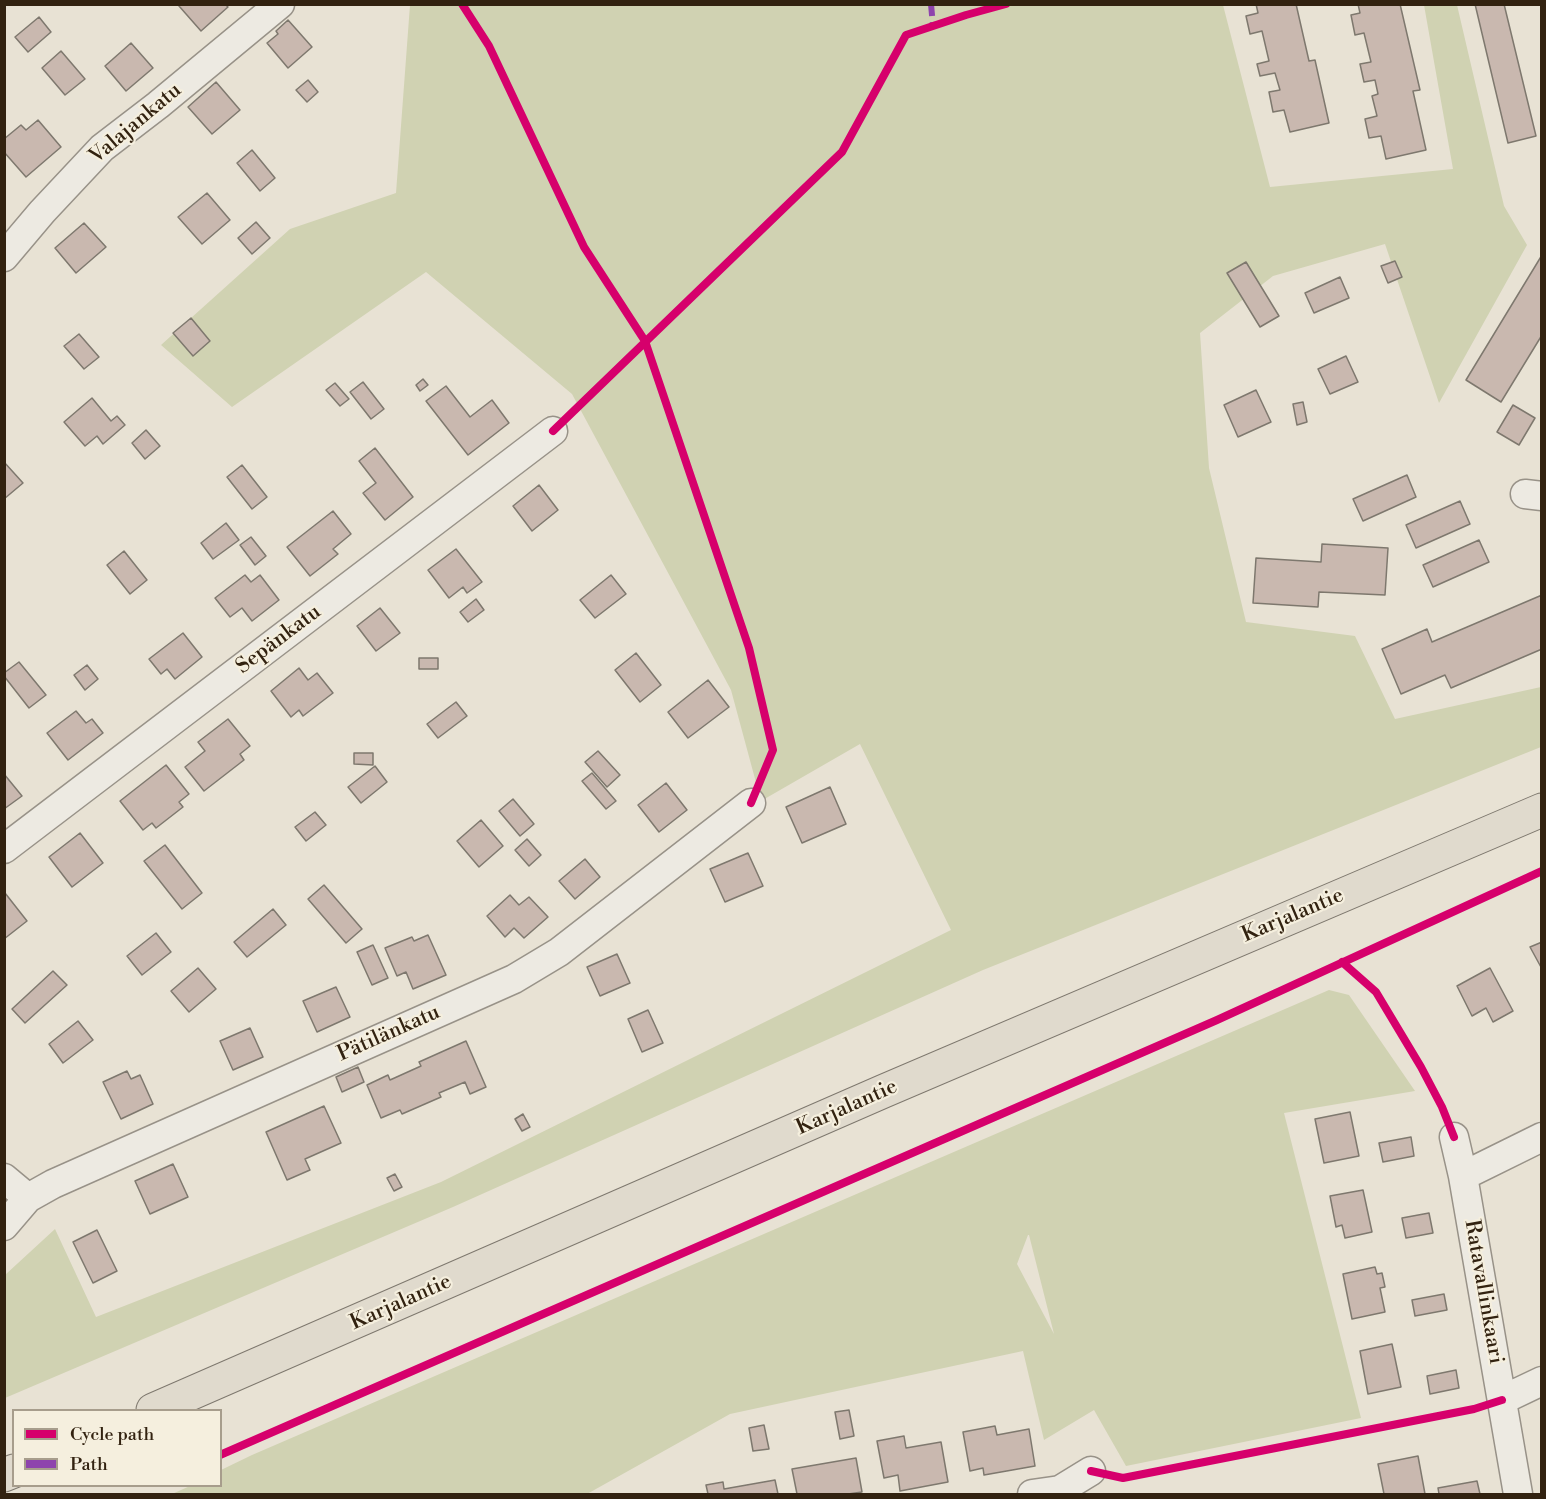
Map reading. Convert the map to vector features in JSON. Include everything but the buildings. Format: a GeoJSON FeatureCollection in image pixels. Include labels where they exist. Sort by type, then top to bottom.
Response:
{"type":"FeatureCollection","features":[{"type":"Feature","properties":{"kind":"main road","name":"Karjalantie"},"geometry":{"type":"LineString","coordinates":[[155,1409],[873,1096],[1542,810]]}},
{"type":"Feature","properties":{"kind":"street","name":"Valajankatu"},"geometry":{"type":"LineString","coordinates":[[4,257],[42,212],[102,148],[280,4]]}},
{"type":"Feature","properties":{"kind":"street","name":"Sepänkatu"},"geometry":{"type":"LineString","coordinates":[[4,849],[553,431]]}},
{"type":"Feature","properties":{"kind":"street","name":"Pätilänkatu"},"geometry":{"type":"LineString","coordinates":[[4,1226],[28,1198],[53,1184],[514,979],[559,952],[751,803]]}},
{"type":"Feature","properties":{"kind":"street","name":"Ratavallinkaari"},"geometry":{"type":"LineString","coordinates":[[1454,1137],[1463,1176],[1518,1494]]}},
{"type":"Feature","properties":{"kind":"street"},"geometry":{"type":"LineString","coordinates":[[1463,1176],[1542,1137]]}},
{"type":"Feature","properties":{"kind":"street"},"geometry":{"type":"LineString","coordinates":[[4,1178],[28,1198]]}},
{"type":"Feature","properties":{"kind":"street"},"geometry":{"type":"LineString","coordinates":[[1502,1400],[1542,1381]]}},
{"type":"Feature","properties":{"kind":"street"},"geometry":{"type":"LineString","coordinates":[[1032,1494],[1060,1490],[1091,1472]]}},
{"type":"Feature","properties":{"kind":"green space"},"geometry":{"type":"Polygon","coordinates":[[[410,5],[1223,5],[1270,187],[1453,169],[1424,5],[1457,5],[1504,206],[1527,245],[1439,403],[1385,244],[1273,276],[1200,333],[1209,468],[1246,622],[1355,636],[1395,719],[1541,687],[1541,747],[983,970],[453,1207],[5,1398],[5,1275],[55,1229],[96,1317],[441,1182],[951,930],[860,744],[761,801],[731,690],[572,394],[426,272],[232,407],[161,345],[290,229],[396,193],[410,5]]]}},
{"type":"Feature","properties":{"kind":"green space"},"geometry":{"type":"Polygon","coordinates":[[[1329,990],[1349,995],[1415,1091],[1284,1113],[1361,1418],[1126,1466],[1094,1410],[1044,1440],[1023,1351],[730,1414],[587,1494],[172,1494],[188,1487],[222,1487],[222,1470],[1329,990]],[[1028,1235],[1017,1264],[1054,1334],[1029,1235],[1028,1235]]]}},
{"type":"Feature","properties":{"kind":"marked path"},"geometry":{"type":"LineString","coordinates":[[931,4],[933,26]]}},
{"type":"Feature","properties":{"kind":"cycle path"},"geometry":{"type":"LineString","coordinates":[[462,4],[489,46],[584,247],[645,341],[749,648],[773,750],[751,803]]}},
{"type":"Feature","properties":{"kind":"cycle path"},"geometry":{"type":"LineString","coordinates":[[553,431],[842,152],[906,35],[1006,4]]}},
{"type":"Feature","properties":{"kind":"cycle path"},"geometry":{"type":"LineString","coordinates":[[222,1454],[1217,1020],[1542,871]]}},
{"type":"Feature","properties":{"kind":"cycle path"},"geometry":{"type":"LineString","coordinates":[[1342,962],[1376,992],[1421,1067],[1442,1107],[1454,1137]]}},
{"type":"Feature","properties":{"kind":"cycle path"},"geometry":{"type":"LineString","coordinates":[[1091,1471],[1123,1478],[1474,1409],[1502,1400]]}}]}
